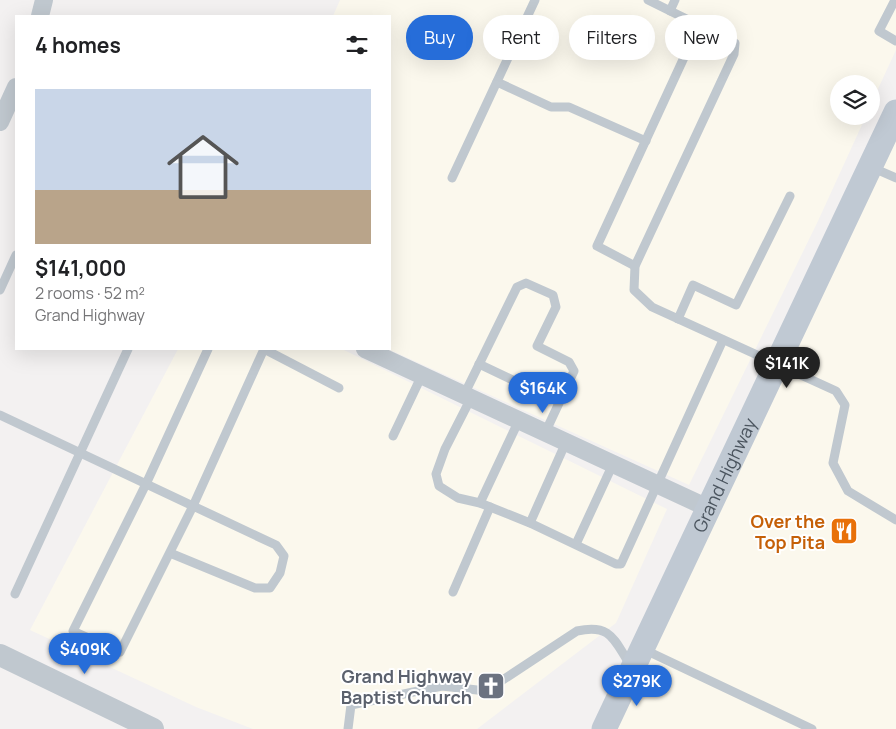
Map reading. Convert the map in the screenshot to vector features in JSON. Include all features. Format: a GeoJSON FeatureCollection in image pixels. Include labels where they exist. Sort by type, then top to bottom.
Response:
{"type":"FeatureCollection","features":[{"type":"Feature","properties":{"kind":"main road","name":"Grand Highway"},"geometry":{"type":"LineString","coordinates":[[604,729],[896,112]]}},
{"type":"Feature","properties":{"kind":"street"},"geometry":{"type":"LineString","coordinates":[[40,15],[44,0]]}},
{"type":"Feature","properties":{"kind":"street"},"geometry":{"type":"LineString","coordinates":[[0,122],[15,89]]}},
{"type":"Feature","properties":{"kind":"street"},"geometry":{"type":"LineString","coordinates":[[367,350],[708,508]]}},
{"type":"Feature","properties":{"kind":"street"},"geometry":{"type":"LineString","coordinates":[[0,655],[153,729]]}},
{"type":"Feature","properties":{"kind":"lane"},"geometry":{"type":"LineString","coordinates":[[452,178],[535,0]]}},
{"type":"Feature","properties":{"kind":"lane"},"geometry":{"type":"LineString","coordinates":[[648,0],[678,15]]}},
{"type":"Feature","properties":{"kind":"lane"},"geometry":{"type":"LineString","coordinates":[[670,11],[675,0]]}},
{"type":"Feature","properties":{"kind":"lane"},"geometry":{"type":"LineString","coordinates":[[895,0],[879,31],[896,41]]}},
{"type":"Feature","properties":{"kind":"lane"},"geometry":{"type":"LineString","coordinates":[[635,266],[597,246],[683,60]]}},
{"type":"Feature","properties":{"kind":"lane"},"geometry":{"type":"LineString","coordinates":[[731,60],[635,266],[634,290],[652,307],[836,391],[842,398],[845,406],[833,463],[848,491],[896,520]]}},
{"type":"Feature","properties":{"kind":"lane"},"geometry":{"type":"LineString","coordinates":[[497,82],[551,107],[569,107],[646,141]]}},
{"type":"Feature","properties":{"kind":"lane"},"geometry":{"type":"LineString","coordinates":[[870,166],[896,178]]}},
{"type":"Feature","properties":{"kind":"lane"},"geometry":{"type":"LineString","coordinates":[[678,319],[693,285],[736,306],[790,196]]}},
{"type":"Feature","properties":{"kind":"lane"},"geometry":{"type":"LineString","coordinates":[[0,290],[15,257]]}},
{"type":"Feature","properties":{"kind":"lane"},"geometry":{"type":"LineString","coordinates":[[545,433],[574,371],[569,362],[537,346],[556,307],[553,295],[526,284],[517,287],[479,364],[436,474],[439,486],[458,498],[480,503],[530,523],[616,564],[621,564],[723,340]]}},
{"type":"Feature","properties":{"kind":"lane"},"geometry":{"type":"LineString","coordinates":[[14,594],[128,350]]}},
{"type":"Feature","properties":{"kind":"lane"},"geometry":{"type":"LineString","coordinates":[[208,350],[146,484],[73,631],[120,652],[193,506],[264,350]]}},
{"type":"Feature","properties":{"kind":"lane"},"geometry":{"type":"LineString","coordinates":[[266,350],[339,388]]}},
{"type":"Feature","properties":{"kind":"lane"},"geometry":{"type":"LineString","coordinates":[[479,364],[559,402]]}},
{"type":"Feature","properties":{"kind":"lane"},"geometry":{"type":"LineString","coordinates":[[393,436],[422,375]]}},
{"type":"Feature","properties":{"kind":"lane"},"geometry":{"type":"LineString","coordinates":[[0,414],[276,546],[284,556],[280,573],[270,588],[255,588],[170,553]]}},
{"type":"Feature","properties":{"kind":"lane"},"geometry":{"type":"LineString","coordinates":[[480,503],[519,420]]}},
{"type":"Feature","properties":{"kind":"lane"},"geometry":{"type":"LineString","coordinates":[[530,523],[566,442]]}},
{"type":"Feature","properties":{"kind":"lane"},"geometry":{"type":"LineString","coordinates":[[576,544],[613,464]]}},
{"type":"Feature","properties":{"kind":"lane"},"geometry":{"type":"LineString","coordinates":[[453,592],[490,507]]}},
{"type":"Feature","properties":{"kind":"lane"},"geometry":{"type":"LineString","coordinates":[[348,729],[351,705],[442,686],[486,691],[577,631],[594,627],[608,633],[638,658],[812,729]]}},
{"type":"Feature","properties":{"kind":"shaded area"},"geometry":{"type":"Polygon","coordinates":[[[340,0],[896,0],[896,50],[880,85],[880,75],[830,75],[830,125],[862,125],[818,221],[689,485],[390,350],[391,15],[333,15],[340,0]]]}},
{"type":"Feature","properties":{"kind":"shaded area"},"geometry":{"type":"Polygon","coordinates":[[[896,135],[896,729],[615,729],[896,135]]]}},
{"type":"Feature","properties":{"kind":"shaded area"},"geometry":{"type":"Polygon","coordinates":[[[177,350],[344,350],[667,509],[616,623],[477,729],[253,729],[196,707],[30,630],[177,350]]]}},
{"type":"Feature","properties":{"kind":"place","name":"Over the Top Pita"},"geometry":{"type":"Point","coordinates":[844,531]}},
{"type":"Feature","properties":{"kind":"place","name":"Grand Highway Baptist Church"},"geometry":{"type":"Point","coordinates":[491,686]}}]}
